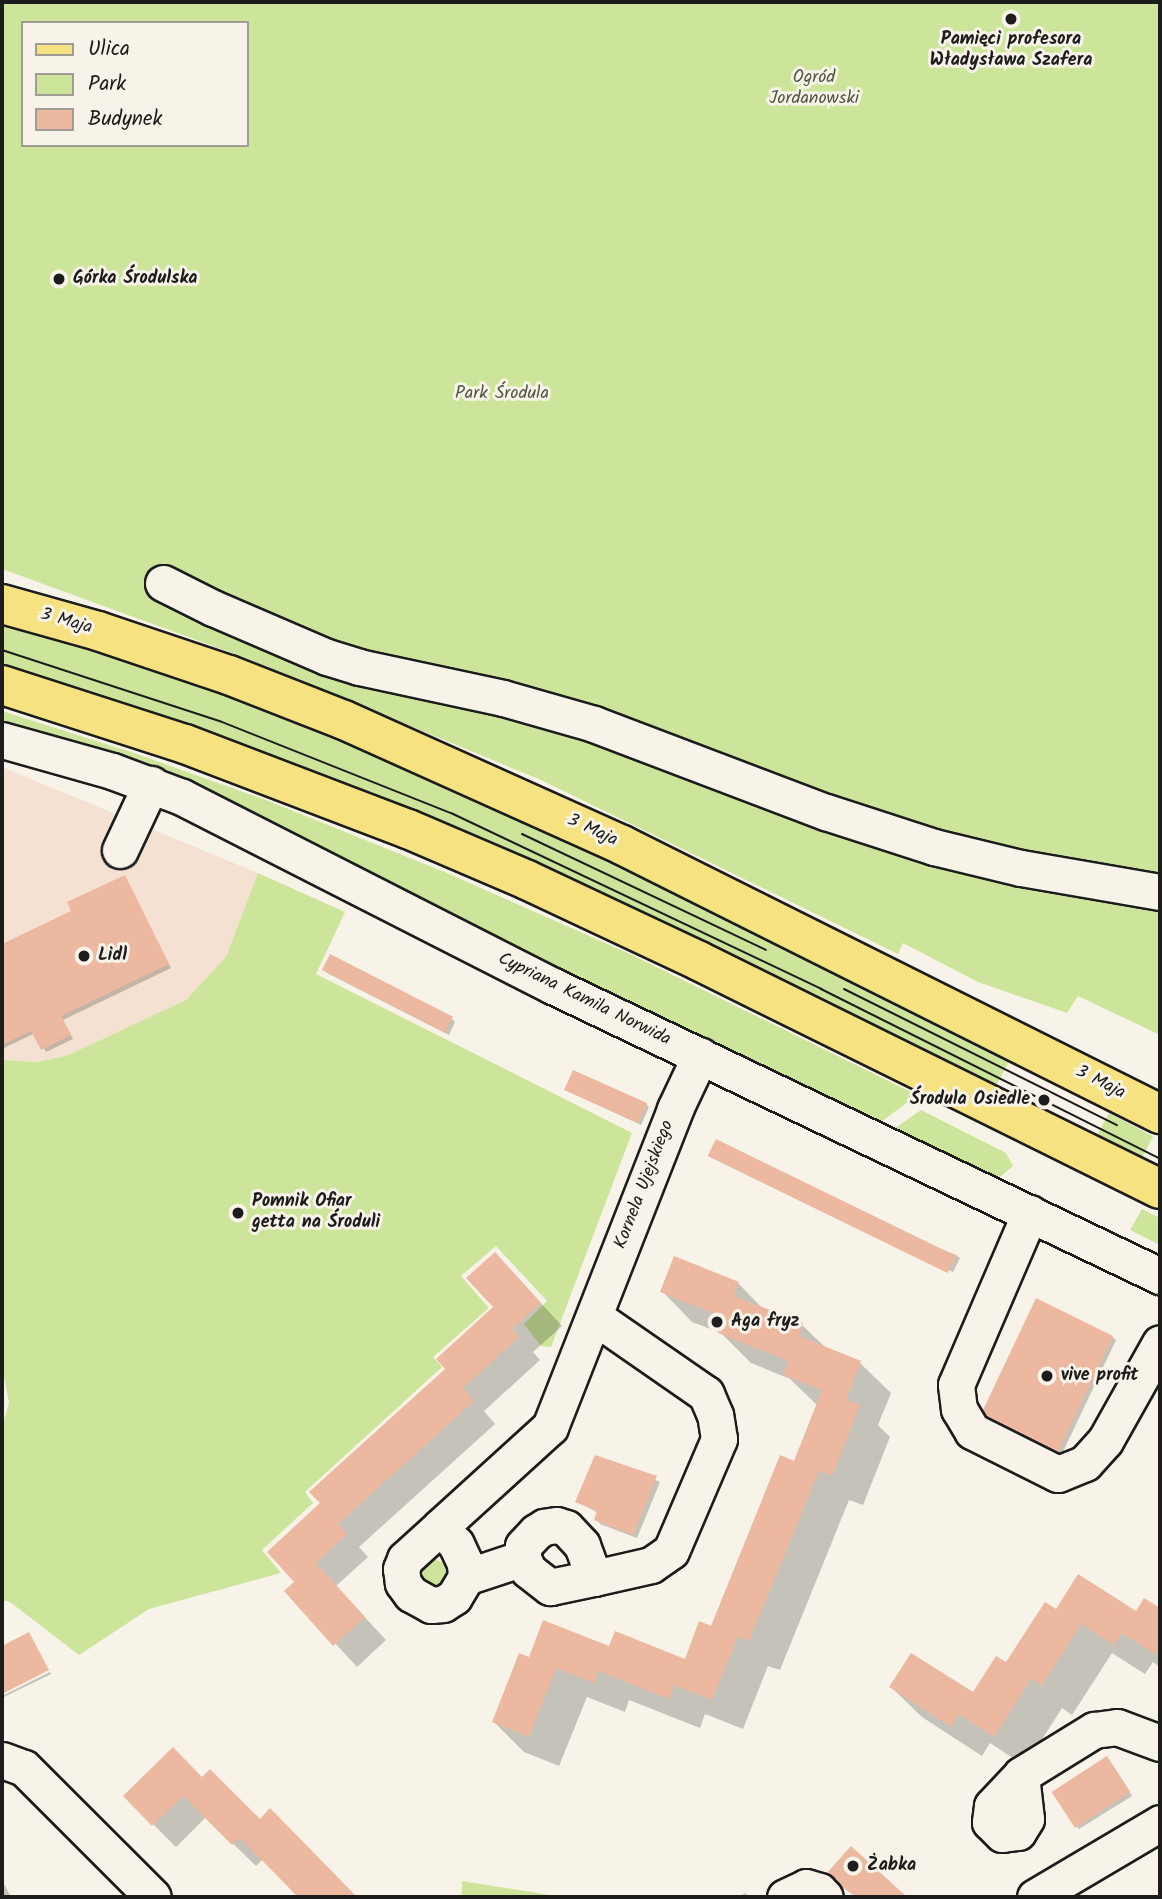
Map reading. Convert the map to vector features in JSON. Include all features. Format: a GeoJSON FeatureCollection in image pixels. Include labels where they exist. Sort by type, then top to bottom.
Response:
{"type":"FeatureCollection","features":[{"type":"Feature","properties":{"kind":"main road","name":"3 Maja"},"geometry":{"type":"LineString","coordinates":[[2,604],[99,631],[229,675],[370,731],[622,845],[1160,1114]]}},
{"type":"Feature","properties":{"kind":"main road"},"geometry":{"type":"LineString","coordinates":[[2,685],[197,748],[408,829],[527,880],[711,967],[1160,1189]]}},
{"type":"Feature","properties":{"kind":"street"},"geometry":{"type":"LineString","coordinates":[[163,583],[213,608],[327,657],[359,667],[503,698],[594,724],[826,812],[934,847],[1021,868],[1160,892]]}},
{"type":"Feature","properties":{"kind":"street","name":"Cypriana Kamila Norwida"},"geometry":{"type":"LineString","coordinates":[[2,740],[151,784],[356,884],[553,986],[1160,1276]]}},
{"type":"Feature","properties":{"kind":"street"},"geometry":{"type":"LineString","coordinates":[[120,850],[151,784]]}},
{"type":"Feature","properties":{"kind":"street","name":"Kornela Ujejskiego"},"geometry":{"type":"LineString","coordinates":[[466,1577],[454,1597],[443,1604],[431,1605],[411,1594],[403,1583],[401,1569],[405,1559],[551,1427],[675,1109],[700,1056]]}},
{"type":"Feature","properties":{"kind":"street"},"geometry":{"type":"LineString","coordinates":[[1030,1213],[956,1385],[959,1409],[972,1431],[1058,1474],[1085,1463],[1105,1441],[1160,1343]]}},
{"type":"Feature","properties":{"kind":"street"},"geometry":{"type":"LineString","coordinates":[[594,1578],[582,1545],[575,1534],[562,1527],[556,1525],[536,1531],[523,1546],[523,1558],[528,1570],[550,1587],[594,1578],[651,1564],[671,1551],[719,1438],[715,1415],[706,1394],[595,1317]]}},
{"type":"Feature","properties":{"kind":"street"},"geometry":{"type":"LineString","coordinates":[[440,1527],[456,1544],[465,1563],[466,1577],[523,1558]]}},
{"type":"Feature","properties":{"kind":"street"},"geometry":{"type":"LineString","coordinates":[[1021,1775],[1094,1730],[1117,1727],[1160,1743]]}},
{"type":"Feature","properties":{"kind":"street"},"geometry":{"type":"LineString","coordinates":[[2,1760],[24,1768],[153,1897]]}},
{"type":"Feature","properties":{"kind":"street"},"geometry":{"type":"LineString","coordinates":[[1035,1897],[1160,1823]]}},
{"type":"Feature","properties":{"kind":"street"},"geometry":{"type":"LineString","coordinates":[[785,1897],[806,1888],[819,1891],[825,1897]]}},
{"type":"Feature","properties":{"kind":"shaded area"},"geometry":{"type":"Polygon","coordinates":[[[2,767],[258,873],[226,957],[186,1000],[66,1056],[37,1062],[2,1060],[2,767]]]}},
{"type":"Feature","properties":{"kind":"green space","name":"Park Środula"},"geometry":{"type":"Polygon","coordinates":[[[2,2],[1160,2],[1160,1035],[1078,996],[1067,1013],[978,982],[903,943],[898,954],[541,780],[243,657],[2,569],[2,2]]]}},
{"type":"Feature","properties":{"kind":"green space"},"geometry":{"type":"Polygon","coordinates":[[[2,617],[54,632],[393,754],[1013,1054],[994,1090],[2,670],[2,617]]]}},
{"type":"Feature","properties":{"kind":"green space"},"geometry":{"type":"Polygon","coordinates":[[[2,711],[134,753],[266,800],[447,873],[630,954],[917,1095],[877,1125],[2,727],[2,711]]]}},
{"type":"Feature","properties":{"kind":"green space"},"geometry":{"type":"Polygon","coordinates":[[[258,873],[345,912],[316,974],[632,1133],[551,1347],[541,1346],[524,1324],[547,1301],[496,1246],[461,1276],[489,1308],[433,1357],[442,1367],[305,1492],[313,1503],[262,1550],[281,1573],[149,1609],[79,1655],[10,1602],[2,1600],[2,1428],[9,1402],[2,1367],[2,1060],[37,1062],[66,1056],[186,1000],[226,957],[258,873]]]}},
{"type":"Feature","properties":{"kind":"green space"},"geometry":{"type":"Polygon","coordinates":[[[921,1110],[1006,1153],[1013,1166],[995,1181],[891,1131],[921,1110]]]}},
{"type":"Feature","properties":{"kind":"green space"},"geometry":{"type":"Polygon","coordinates":[[[1109,1113],[1153,1136],[1141,1159],[1097,1135],[1109,1113]]]}},
{"type":"Feature","properties":{"kind":"green space"},"geometry":{"type":"Polygon","coordinates":[[[1142,1209],[1160,1218],[1160,1245],[1130,1230],[1142,1209]]]}},
{"type":"Feature","properties":{"kind":"green space"},"geometry":{"type":"Polygon","coordinates":[[[433,1558],[447,1565],[452,1579],[431,1598],[414,1569],[425,1559],[433,1558]]]}},
{"type":"Feature","properties":{"kind":"green space"},"geometry":{"type":"Polygon","coordinates":[[[462,1881],[562,1897],[462,1897],[462,1881]]]}},
{"type":"Feature","properties":{"kind":"building","name":"Lidl"},"geometry":{"type":"Polygon","coordinates":[[[125,875],[169,964],[61,1016],[71,1035],[41,1050],[31,1031],[2,1045],[2,944],[71,911],[67,902],[125,875]]]}},
{"type":"Feature","properties":{"kind":"building"},"geometry":{"type":"Polygon","coordinates":[[[330,954],[453,1017],[445,1033],[322,970],[330,954]]]}},
{"type":"Feature","properties":{"kind":"building"},"geometry":{"type":"Polygon","coordinates":[[[573,1070],[647,1103],[638,1123],[564,1090],[573,1070]]]}},
{"type":"Feature","properties":{"kind":"building"},"geometry":{"type":"Polygon","coordinates":[[[716,1139],[956,1256],[948,1273],[708,1156],[716,1139]]]}},
{"type":"Feature","properties":{"kind":"building"},"geometry":{"type":"Polygon","coordinates":[[[495,1252],[541,1303],[512,1329],[519,1337],[463,1388],[474,1401],[338,1524],[347,1534],[316,1563],[365,1617],[333,1646],[284,1591],[294,1582],[267,1552],[320,1503],[309,1492],[445,1369],[436,1359],[493,1307],[466,1278],[495,1252]]]}},
{"type":"Feature","properties":{"kind":"building"},"geometry":{"type":"Polygon","coordinates":[[[674,1256],[739,1282],[734,1296],[803,1323],[799,1336],[861,1361],[846,1400],[860,1405],[832,1476],[819,1471],[749,1641],[738,1636],[712,1700],[674,1685],[669,1699],[599,1671],[594,1683],[556,1668],[529,1737],[492,1722],[519,1653],[529,1657],[543,1620],[609,1646],[615,1631],[685,1659],[699,1621],[711,1626],[780,1455],[794,1461],[822,1390],[783,1375],[789,1361],[718,1333],[725,1318],[660,1292],[674,1256]]]}},
{"type":"Feature","properties":{"kind":"building","name":"vive profit"},"geometry":{"type":"Polygon","coordinates":[[[1036,1298],[1113,1336],[1058,1452],[986,1416],[983,1410],[1036,1298]]]}},
{"type":"Feature","properties":{"kind":"building"},"geometry":{"type":"Polygon","coordinates":[[[595,1455],[657,1476],[633,1535],[594,1520],[597,1511],[575,1502],[595,1455]]]}},
{"type":"Feature","properties":{"kind":"building"},"geometry":{"type":"Polygon","coordinates":[[[1078,1574],[1136,1611],[1144,1598],[1160,1608],[1160,1657],[1122,1633],[1114,1645],[1081,1624],[1042,1686],[1031,1679],[994,1737],[959,1714],[951,1727],[889,1687],[911,1653],[973,1692],[996,1656],[1006,1662],[1045,1602],[1056,1609],[1078,1574]]]}},
{"type":"Feature","properties":{"kind":"building"},"geometry":{"type":"Polygon","coordinates":[[[29,1632],[49,1670],[2,1694],[2,1646],[29,1632]]]}},
{"type":"Feature","properties":{"kind":"building"},"geometry":{"type":"Polygon","coordinates":[[[173,1747],[202,1777],[210,1769],[260,1819],[270,1808],[357,1897],[298,1897],[240,1838],[232,1845],[183,1796],[152,1826],[123,1796],[173,1747]]]}},
{"type":"Feature","properties":{"kind":"building"},"geometry":{"type":"Polygon","coordinates":[[[1107,1756],[1130,1792],[1075,1828],[1052,1792],[1107,1756]]]}},
{"type":"Feature","properties":{"kind":"building","name":"Żabka"},"geometry":{"type":"Polygon","coordinates":[[[851,1846],[907,1897],[856,1897],[842,1887],[827,1873],[851,1846]]]}},
{"type":"Feature","properties":{"kind":"tram line"},"geometry":{"type":"LineString","coordinates":[[2,650],[222,722],[451,813],[821,989],[1160,1159]]}},
{"type":"Feature","properties":{"kind":"tram line"},"geometry":{"type":"LineString","coordinates":[[522,834],[766,950]]}},
{"type":"Feature","properties":{"kind":"tram line"},"geometry":{"type":"LineString","coordinates":[[844,989],[1117,1125]]}},
{"type":"Feature","properties":{"kind":"place","name":"Pamięci profesora Władysława Szafera"},"geometry":{"type":"Point","coordinates":[1011,19]}},
{"type":"Feature","properties":{"kind":"place","name":"Górka Środulska"},"geometry":{"type":"Point","coordinates":[59,279]}},
{"type":"Feature","properties":{"kind":"place","name":"Lidl"},"geometry":{"type":"Point","coordinates":[84,956]}},
{"type":"Feature","properties":{"kind":"place","name":"Środula Osiedle"},"geometry":{"type":"Point","coordinates":[1044,1100]}},
{"type":"Feature","properties":{"kind":"place","name":"Pomnik Ofiar getta na Środuli"},"geometry":{"type":"Point","coordinates":[238,1213]}},
{"type":"Feature","properties":{"kind":"place","name":"Aga fryz"},"geometry":{"type":"Point","coordinates":[717,1322]}},
{"type":"Feature","properties":{"kind":"place","name":"vive profit"},"geometry":{"type":"Point","coordinates":[1047,1376]}},
{"type":"Feature","properties":{"kind":"place","name":"Żabka"},"geometry":{"type":"Point","coordinates":[853,1866]}},
{"type":"Feature","properties":{"kind":"park label","name":"Ogród Jordanowski"},"geometry":{"type":"Point","coordinates":[814,89]}}]}
